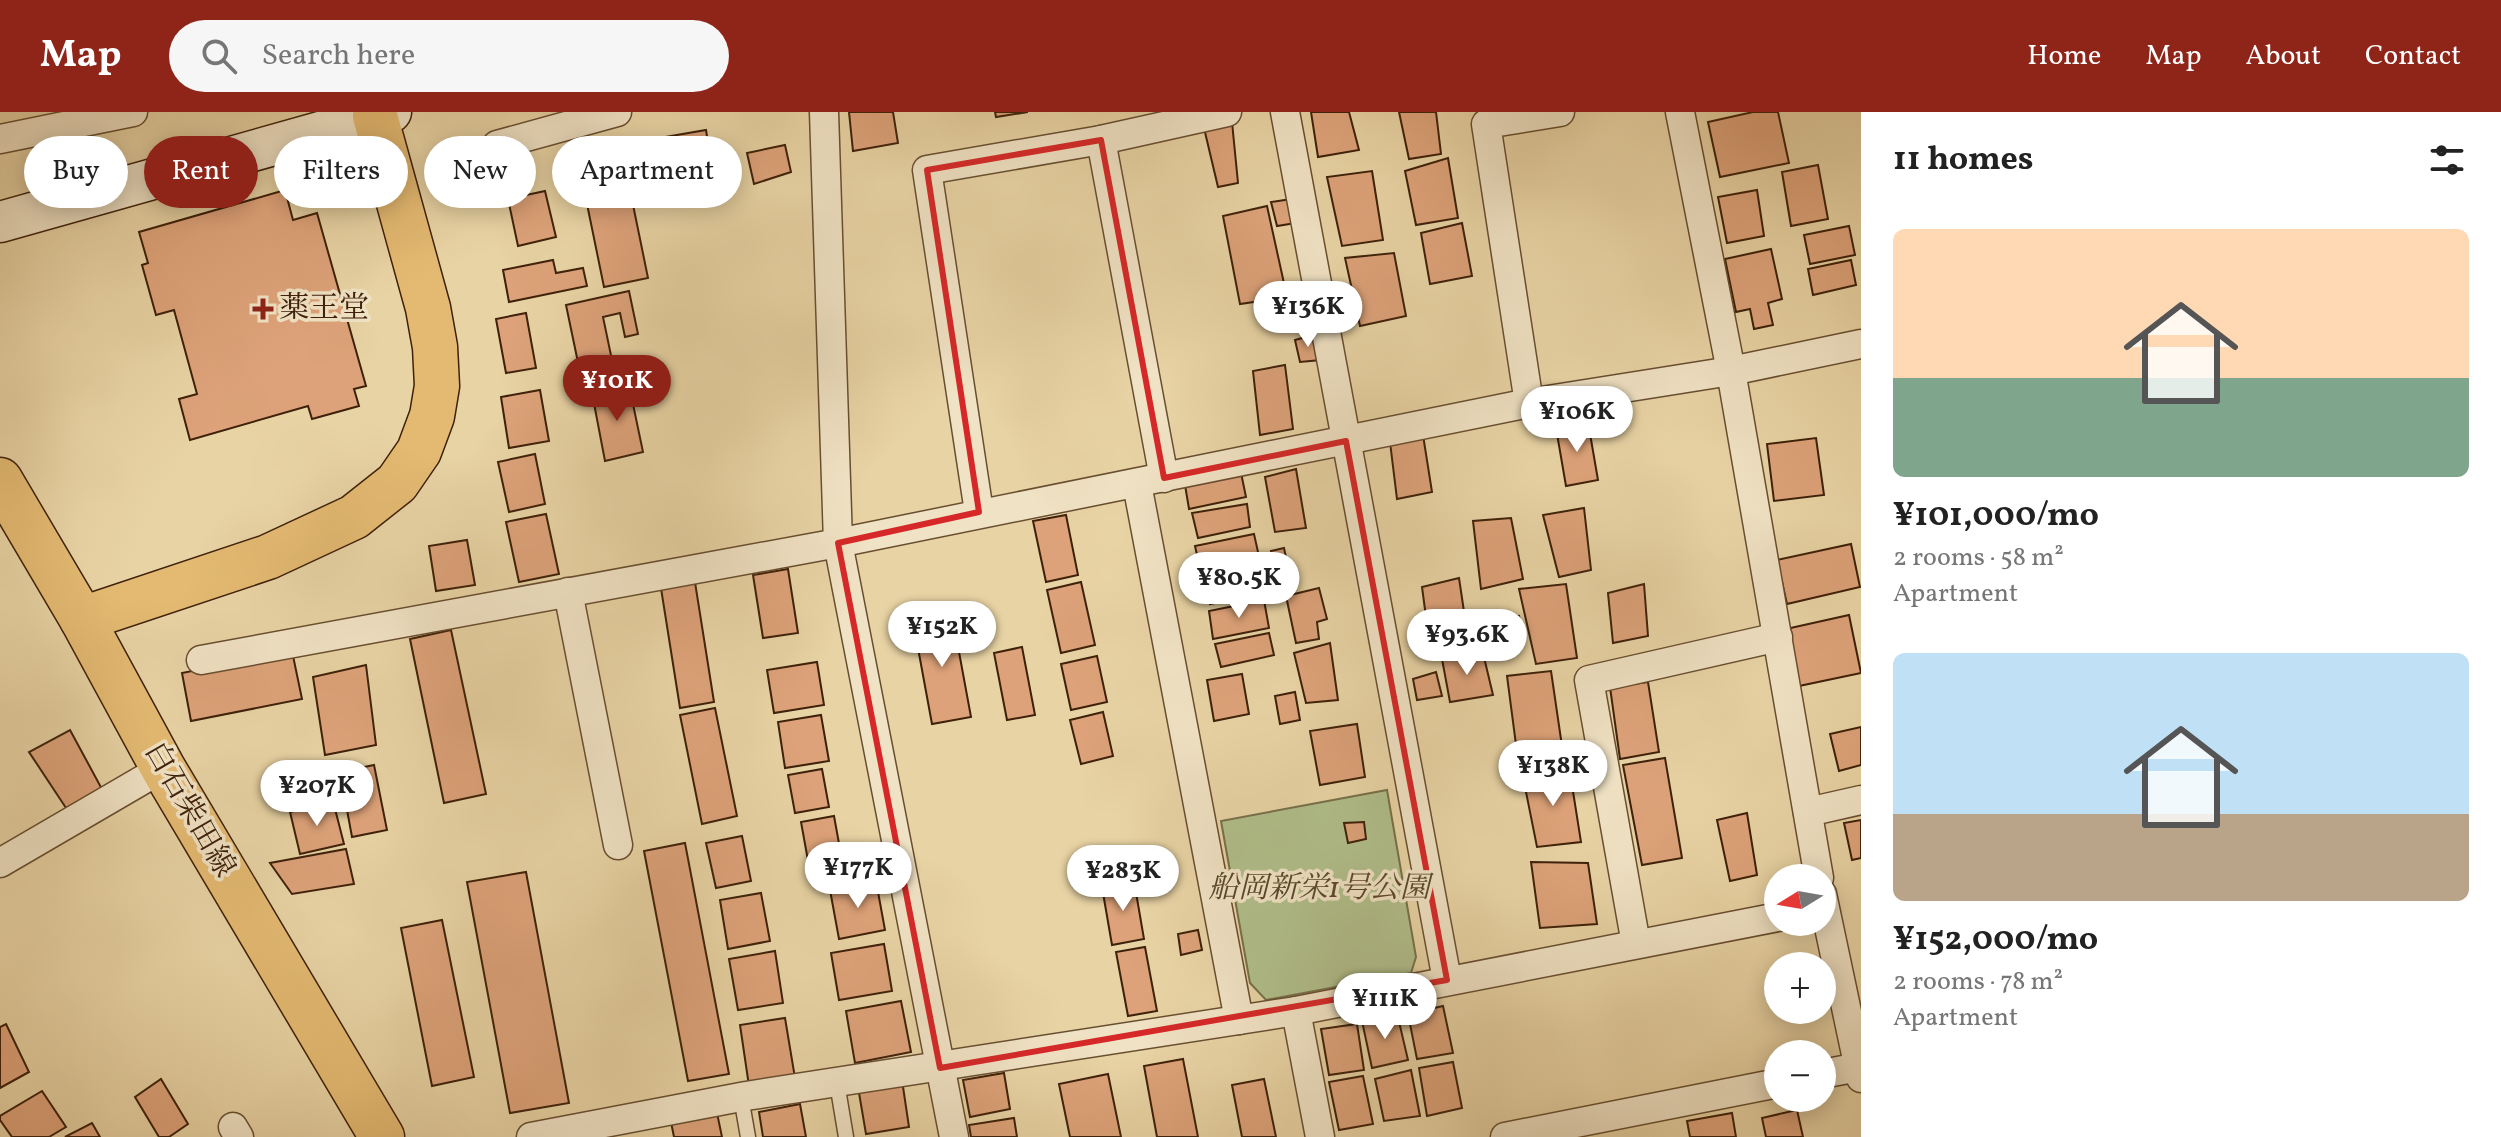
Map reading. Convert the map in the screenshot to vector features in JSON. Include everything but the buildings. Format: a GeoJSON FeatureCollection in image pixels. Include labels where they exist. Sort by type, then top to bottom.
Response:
{"type":"FeatureCollection","features":[{"type":"Feature","properties":{"kind":"main road"},"geometry":{"type":"LineString","coordinates":[[0,222],[383,114],[428,308],[435,347],[437,386],[432,416],[419,451],[397,483],[354,517],[268,557],[82,619]]}},
{"type":"Feature","properties":{"kind":"main road","name":"白石柴田線"},"geometry":{"type":"LineString","coordinates":[[0,480],[82,619],[163,768],[382,1137]]}},
{"type":"Feature","properties":{"kind":"street"},"geometry":{"type":"LineString","coordinates":[[4,129],[133,112]]}},
{"type":"Feature","properties":{"kind":"street"},"geometry":{"type":"LineString","coordinates":[[530,136],[617,112]]}},
{"type":"Feature","properties":{"kind":"street"},"geometry":{"type":"LineString","coordinates":[[824,112],[838,543],[954,1137]]}},
{"type":"Feature","properties":{"kind":"street"},"geometry":{"type":"LineString","coordinates":[[979,512],[927,170],[1101,140],[1227,112]]}},
{"type":"Feature","properties":{"kind":"street"},"geometry":{"type":"LineString","coordinates":[[1285,112],[1447,980]]}},
{"type":"Feature","properties":{"kind":"street"},"geometry":{"type":"LineString","coordinates":[[1529,403],[1486,124],[1560,112]]}},
{"type":"Feature","properties":{"kind":"street"},"geometry":{"type":"LineString","coordinates":[[1680,112],[1731,371],[1817,864]]}},
{"type":"Feature","properties":{"kind":"street"},"geometry":{"type":"LineString","coordinates":[[1101,140],[1164,478]]}},
{"type":"Feature","properties":{"kind":"street"},"geometry":{"type":"LineString","coordinates":[[201,660],[838,543],[1529,403],[1731,371],[1861,344]]}},
{"type":"Feature","properties":{"kind":"street"},"geometry":{"type":"LineString","coordinates":[[1137,484],[1239,1020]]}},
{"type":"Feature","properties":{"kind":"street"},"geometry":{"type":"LineString","coordinates":[[568,592],[618,845]]}},
{"type":"Feature","properties":{"kind":"street"},"geometry":{"type":"LineString","coordinates":[[1636,944],[1589,680],[1778,637]]}},
{"type":"Feature","properties":{"kind":"street"},"geometry":{"type":"LineString","coordinates":[[0,863],[163,768]]}},
{"type":"Feature","properties":{"kind":"street"},"geometry":{"type":"LineString","coordinates":[[1808,812],[1861,800]]}},
{"type":"Feature","properties":{"kind":"street"},"geometry":{"type":"LineString","coordinates":[[531,1137],[741,1097],[1296,1011],[1764,920]]}},
{"type":"Feature","properties":{"kind":"street"},"geometry":{"type":"LineString","coordinates":[[1830,936],[1859,1063],[1836,1070]]}},
{"type":"Feature","properties":{"kind":"street"},"geometry":{"type":"LineString","coordinates":[[1296,1011],[1320,1137]]}},
{"type":"Feature","properties":{"kind":"street"},"geometry":{"type":"LineString","coordinates":[[1505,1137],[1764,1086]]}},
{"type":"Feature","properties":{"kind":"lane"},"geometry":{"type":"LineString","coordinates":[[837,1083],[846,1137]]}},
{"type":"Feature","properties":{"kind":"lane"},"geometry":{"type":"LineString","coordinates":[[741,1097],[748,1137]]}},
{"type":"Feature","properties":{"kind":"highlighted area"},"geometry":{"type":"Polygon","coordinates":[[[1101,140],[1164,478],[1346,441],[1447,980],[940,1068],[838,543],[979,512],[927,170],[1101,140]]]}},
{"type":"Feature","properties":{"kind":"green space","name":"船岡新栄1号公園"},"geometry":{"type":"Polygon","coordinates":[[[1387,790],[1416,957],[1411,973],[1266,1000],[1250,983],[1221,821],[1387,790]]]}},
{"type":"Feature","properties":{"kind":"place","name":"薬王堂"},"geometry":{"type":"Point","coordinates":[263,309]}}]}
